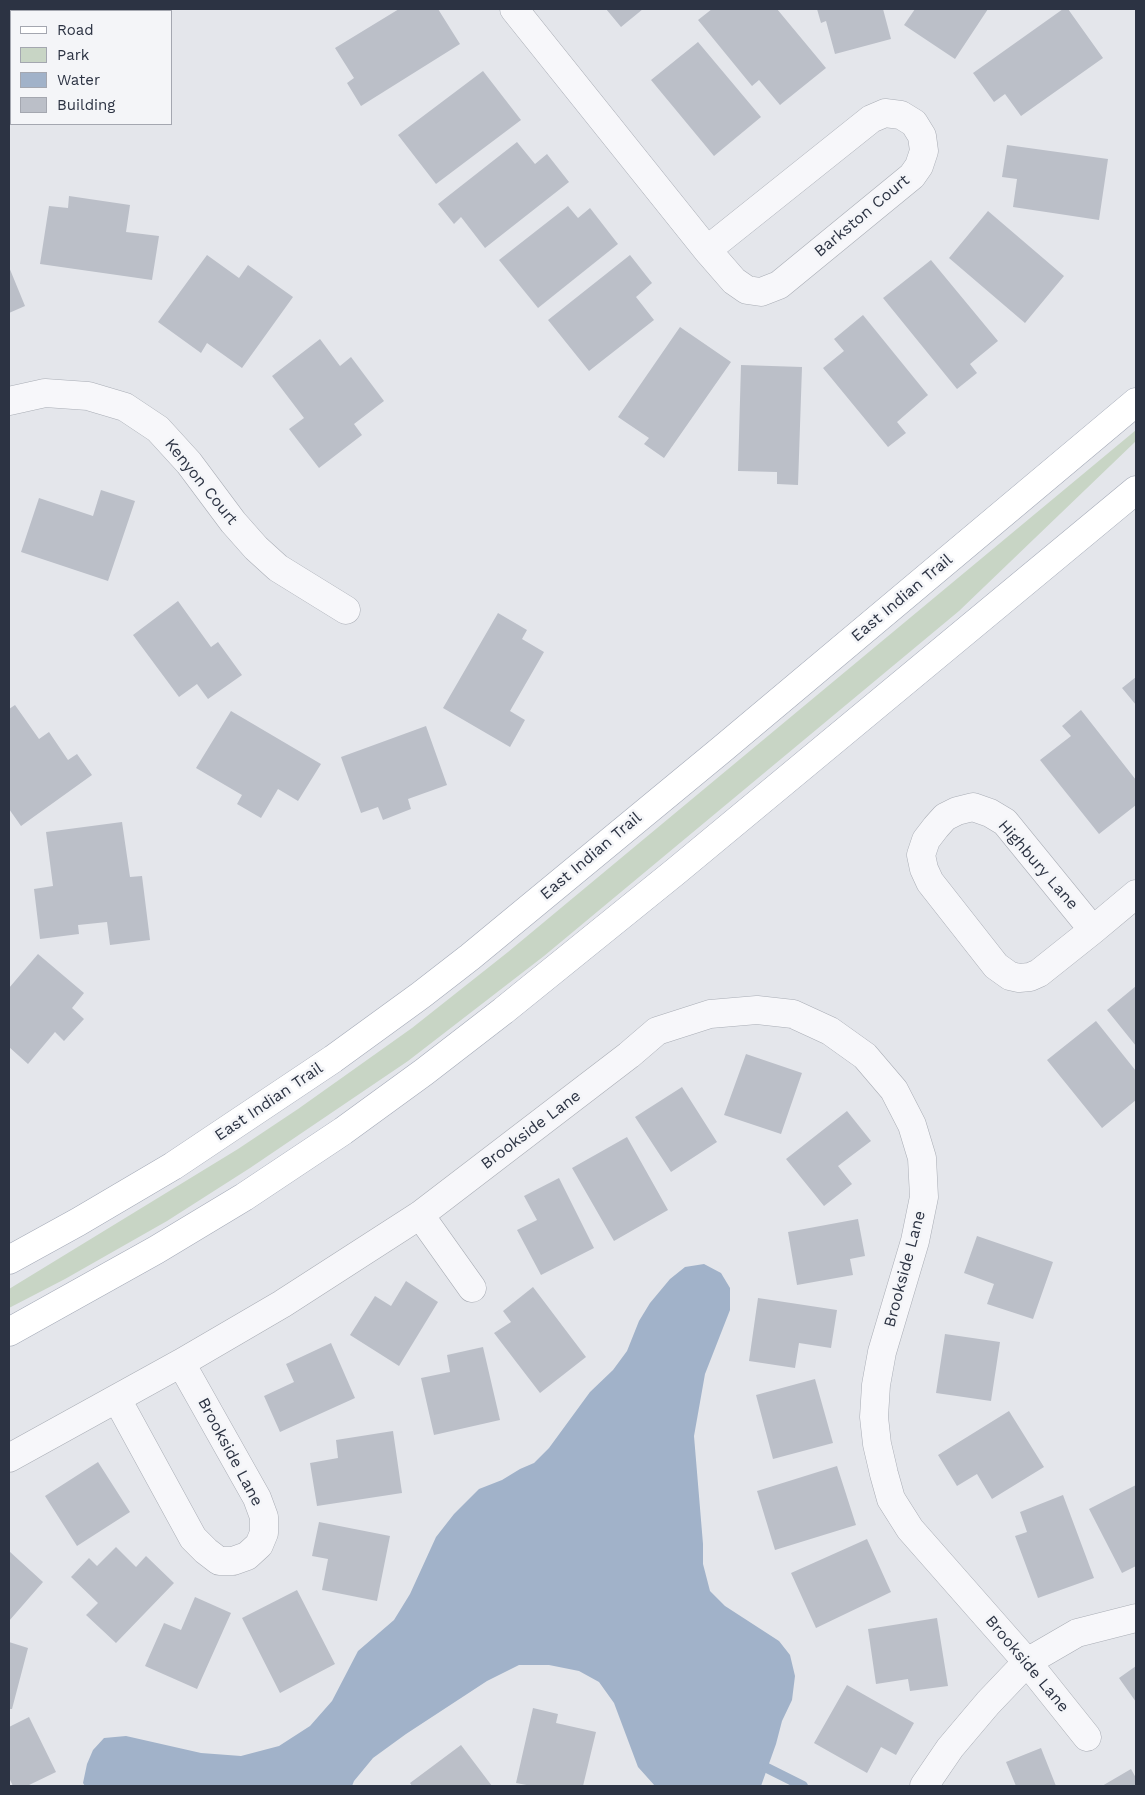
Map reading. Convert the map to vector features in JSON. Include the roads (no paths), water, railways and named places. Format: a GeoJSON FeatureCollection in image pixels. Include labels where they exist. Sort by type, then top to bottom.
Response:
{"type":"FeatureCollection","features":[{"type":"Feature","properties":{"kind":"main road","name":"East Indian Trail"},"geometry":{"type":"LineString","coordinates":[[9,1260],[173,1166],[333,1059],[421,995],[470,957],[1136,402]]}},
{"type":"Feature","properties":{"kind":"main road"},"geometry":{"type":"LineString","coordinates":[[9,1332],[148,1255],[244,1197],[342,1131],[424,1072],[503,1011],[675,872],[1136,490]]}},
{"type":"Feature","properties":{"kind":"street","name":"Barkston Court"},"geometry":{"type":"LineString","coordinates":[[514,9],[707,250],[734,281],[747,290],[761,292],[779,285],[912,176],[919,166],[924,151],[922,136],[914,123],[901,115],[884,113],[871,119],[707,250]]}},
{"type":"Feature","properties":{"kind":"street","name":"Kenyon Court"},"geometry":{"type":"LineString","coordinates":[[9,401],[45,393],[88,396],[124,408],[158,430],[189,463],[233,522],[256,548],[278,568],[346,610]]}},
{"type":"Feature","properties":{"kind":"street","name":"Highbury Lane"},"geometry":{"type":"LineString","coordinates":[[1093,930],[1005,822],[990,813],[973,807],[957,811],[945,817],[926,840],[921,855],[924,869],[930,882],[996,966],[1010,976],[1019,978],[1030,977],[1039,973],[1093,930],[1136,894]]}},
{"type":"Feature","properties":{"kind":"street","name":"Brookside Lane"},"geometry":{"type":"LineString","coordinates":[[9,1458],[181,1363],[282,1304],[420,1215],[657,1032],[710,1014],[757,1010],[793,1014],[830,1031],[865,1056],[894,1090],[912,1125],[922,1158],[924,1197],[915,1241],[882,1352],[876,1385],[874,1417],[877,1444],[892,1499],[910,1529],[1027,1662],[1087,1737]]}},
{"type":"Feature","properties":{"kind":"street"},"geometry":{"type":"LineString","coordinates":[[420,1215],[472,1288]]}},
{"type":"Feature","properties":{"kind":"street","name":"Brookside Lane"},"geometry":{"type":"LineString","coordinates":[[117,1399],[193,1538],[219,1561],[233,1561],[247,1556],[259,1545],[262,1539],[264,1517],[257,1498],[181,1363]]}},
{"type":"Feature","properties":{"kind":"street"},"geometry":{"type":"LineString","coordinates":[[924,1786],[950,1748],[988,1703],[1027,1662],[1077,1633],[1136,1618]]}},
{"type":"Feature","properties":{"kind":"water"},"geometry":{"type":"Polygon","coordinates":[[[704,1264],[721,1273],[730,1288],[730,1310],[705,1374],[694,1436],[703,1564],[710,1591],[725,1606],[779,1641],[790,1655],[795,1676],[792,1700],[782,1721],[761,1786],[655,1786],[638,1767],[614,1703],[599,1682],[579,1671],[549,1665],[519,1665],[487,1681],[406,1734],[373,1758],[352,1786],[85,1786],[83,1783],[87,1764],[93,1750],[104,1738],[126,1736],[201,1753],[241,1756],[279,1746],[310,1726],[332,1701],[358,1651],[394,1620],[410,1594],[436,1537],[454,1514],[479,1489],[502,1480],[534,1463],[549,1448],[590,1392],[613,1370],[627,1351],[639,1321],[650,1303],[670,1279],[685,1267],[704,1264]]]}},
{"type":"Feature","properties":{"kind":"waterway"},"geometry":{"type":"LineString","coordinates":[[767,1768],[803,1786]]}}]}
